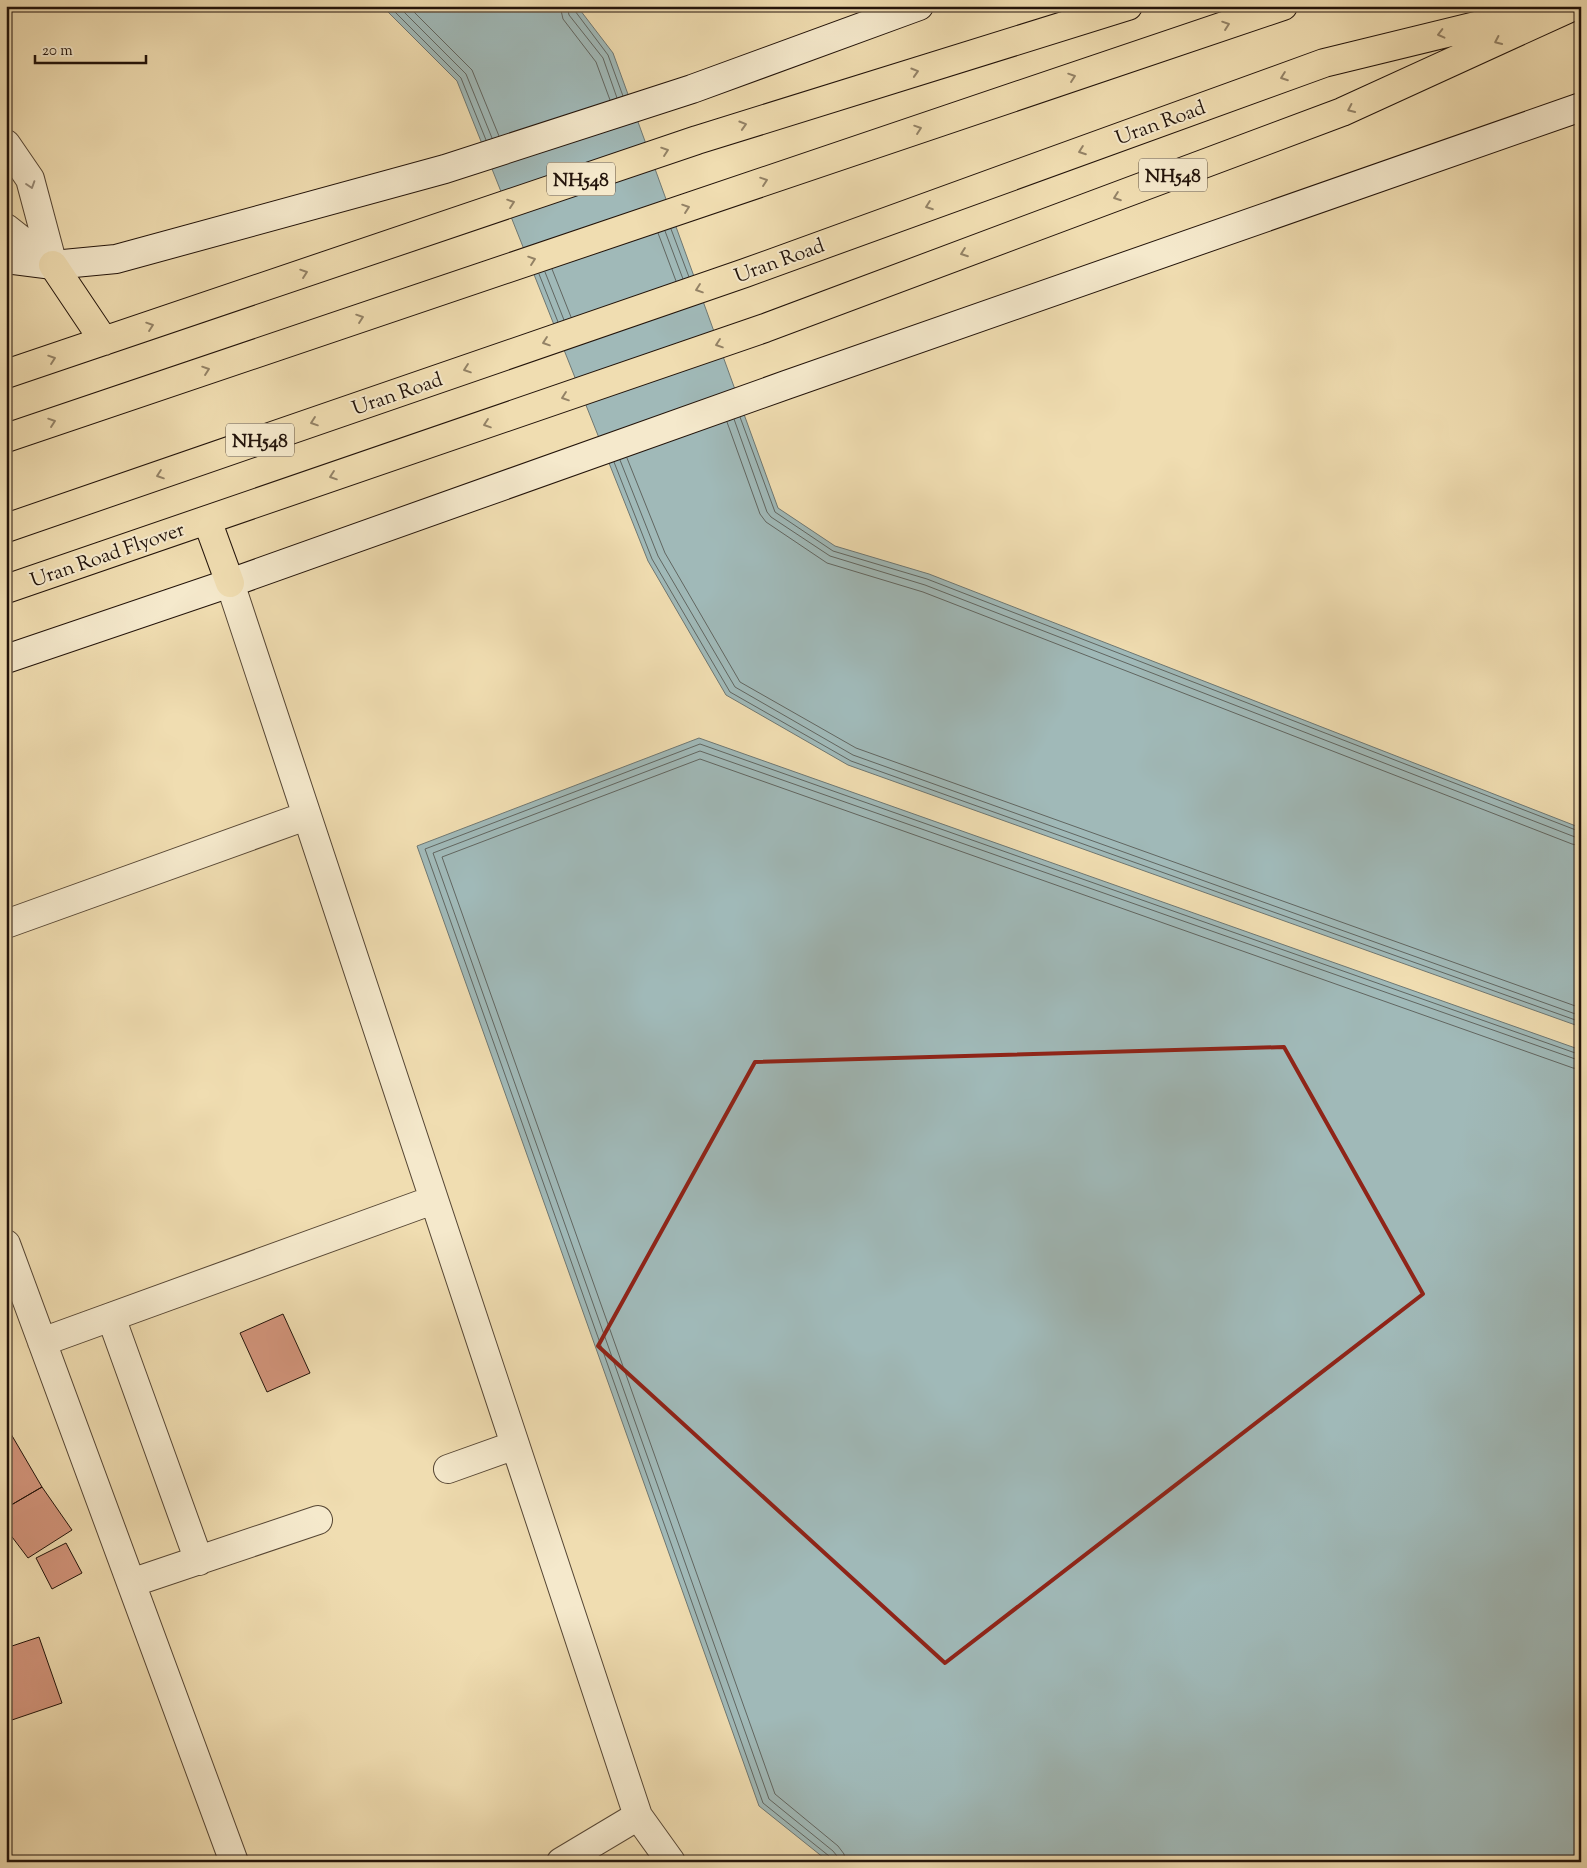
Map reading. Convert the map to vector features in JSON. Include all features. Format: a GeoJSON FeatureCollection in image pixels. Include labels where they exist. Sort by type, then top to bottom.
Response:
{"type":"FeatureCollection","features":[{"type":"Feature","properties":{"kind":"highway","name":"NH548"},"geometry":{"type":"LineString","coordinates":[[6,374],[697,140],[1128,6]]}},
{"type":"Feature","properties":{"kind":"highway"},"geometry":{"type":"LineString","coordinates":[[6,438],[1283,6]]}},
{"type":"Feature","properties":{"kind":"highway","name":"Uran Road"},"geometry":{"type":"LineString","coordinates":[[6,528],[745,273],[1324,63],[1556,6]]}},
{"type":"Feature","properties":{"kind":"highway","name":"NH548"},"geometry":{"type":"LineString","coordinates":[[207,520],[765,328],[1342,112],[1574,6]]}},
{"type":"Feature","properties":{"kind":"highway"},"geometry":{"type":"LineString","coordinates":[[53,265],[104,341]]}},
{"type":"Feature","properties":{"kind":"highway"},"geometry":{"type":"LineString","coordinates":[[207,520],[230,583]]}},
{"type":"Feature","properties":{"kind":"highway","name":"Uran Road Flyover"},"geometry":{"type":"LineString","coordinates":[[6,589],[207,520]]}},
{"type":"Feature","properties":{"kind":"street"},"geometry":{"type":"LineString","coordinates":[[6,260],[53,265],[116,259],[445,168],[692,89],[919,6]]}},
{"type":"Feature","properties":{"kind":"street"},"geometry":{"type":"LineString","coordinates":[[6,659],[230,583],[786,385],[1581,107]]}},
{"type":"Feature","properties":{"kind":"street"},"geometry":{"type":"LineString","coordinates":[[6,144],[30,179],[53,265]]}},
{"type":"Feature","properties":{"kind":"street"},"geometry":{"type":"LineString","coordinates":[[6,228],[53,265]]}},
{"type":"Feature","properties":{"kind":"street"},"geometry":{"type":"LineString","coordinates":[[230,583],[638,1816],[671,1862]]}},
{"type":"Feature","properties":{"kind":"street"},"geometry":{"type":"LineString","coordinates":[[6,924],[306,816]]}},
{"type":"Feature","properties":{"kind":"street"},"geometry":{"type":"LineString","coordinates":[[42,1342],[433,1200]]}},
{"type":"Feature","properties":{"kind":"street"},"geometry":{"type":"LineString","coordinates":[[6,1244],[234,1862]]}},
{"type":"Feature","properties":{"kind":"street"},"geometry":{"type":"LineString","coordinates":[[111,1318],[199,1561]]}},
{"type":"Feature","properties":{"kind":"street"},"geometry":{"type":"LineString","coordinates":[[448,1469],[515,1445]]}},
{"type":"Feature","properties":{"kind":"street"},"geometry":{"type":"LineString","coordinates":[[132,1583],[318,1520]]}},
{"type":"Feature","properties":{"kind":"street"},"geometry":{"type":"LineString","coordinates":[[561,1862],[638,1816]]}},
{"type":"Feature","properties":{"kind":"highlighted area"},"geometry":{"type":"Polygon","coordinates":[[[1284,1047],[1423,1294],[945,1663],[598,1346],[755,1062],[1284,1047]]]}},
{"type":"Feature","properties":{"kind":"water"},"geometry":{"type":"Polygon","coordinates":[[[382,6],[577,6],[613,53],[778,508],[835,546],[929,574],[1581,828],[1581,1027],[848,765],[726,695],[648,561],[457,81],[382,6]]]}},
{"type":"Feature","properties":{"kind":"water"},"geometry":{"type":"Polygon","coordinates":[[[699,738],[1581,1050],[1581,1862],[829,1862],[759,1806],[417,846],[699,738]]]}},
{"type":"Feature","properties":{"kind":"building"},"geometry":{"type":"Polygon","coordinates":[[[283,1314],[310,1373],[267,1392],[240,1333],[283,1314]]]}},
{"type":"Feature","properties":{"kind":"building"},"geometry":{"type":"Polygon","coordinates":[[[11,1434],[42,1487],[6,1508],[6,1437],[11,1434]]]}},
{"type":"Feature","properties":{"kind":"building"},"geometry":{"type":"Polygon","coordinates":[[[42,1487],[72,1530],[28,1558],[6,1529],[6,1508],[42,1487]]]}},
{"type":"Feature","properties":{"kind":"building"},"geometry":{"type":"Polygon","coordinates":[[[66,1543],[82,1573],[52,1589],[36,1558],[66,1543]]]}},
{"type":"Feature","properties":{"kind":"building"},"geometry":{"type":"Polygon","coordinates":[[[39,1637],[62,1703],[6,1722],[6,1648],[39,1637]]]}}]}
